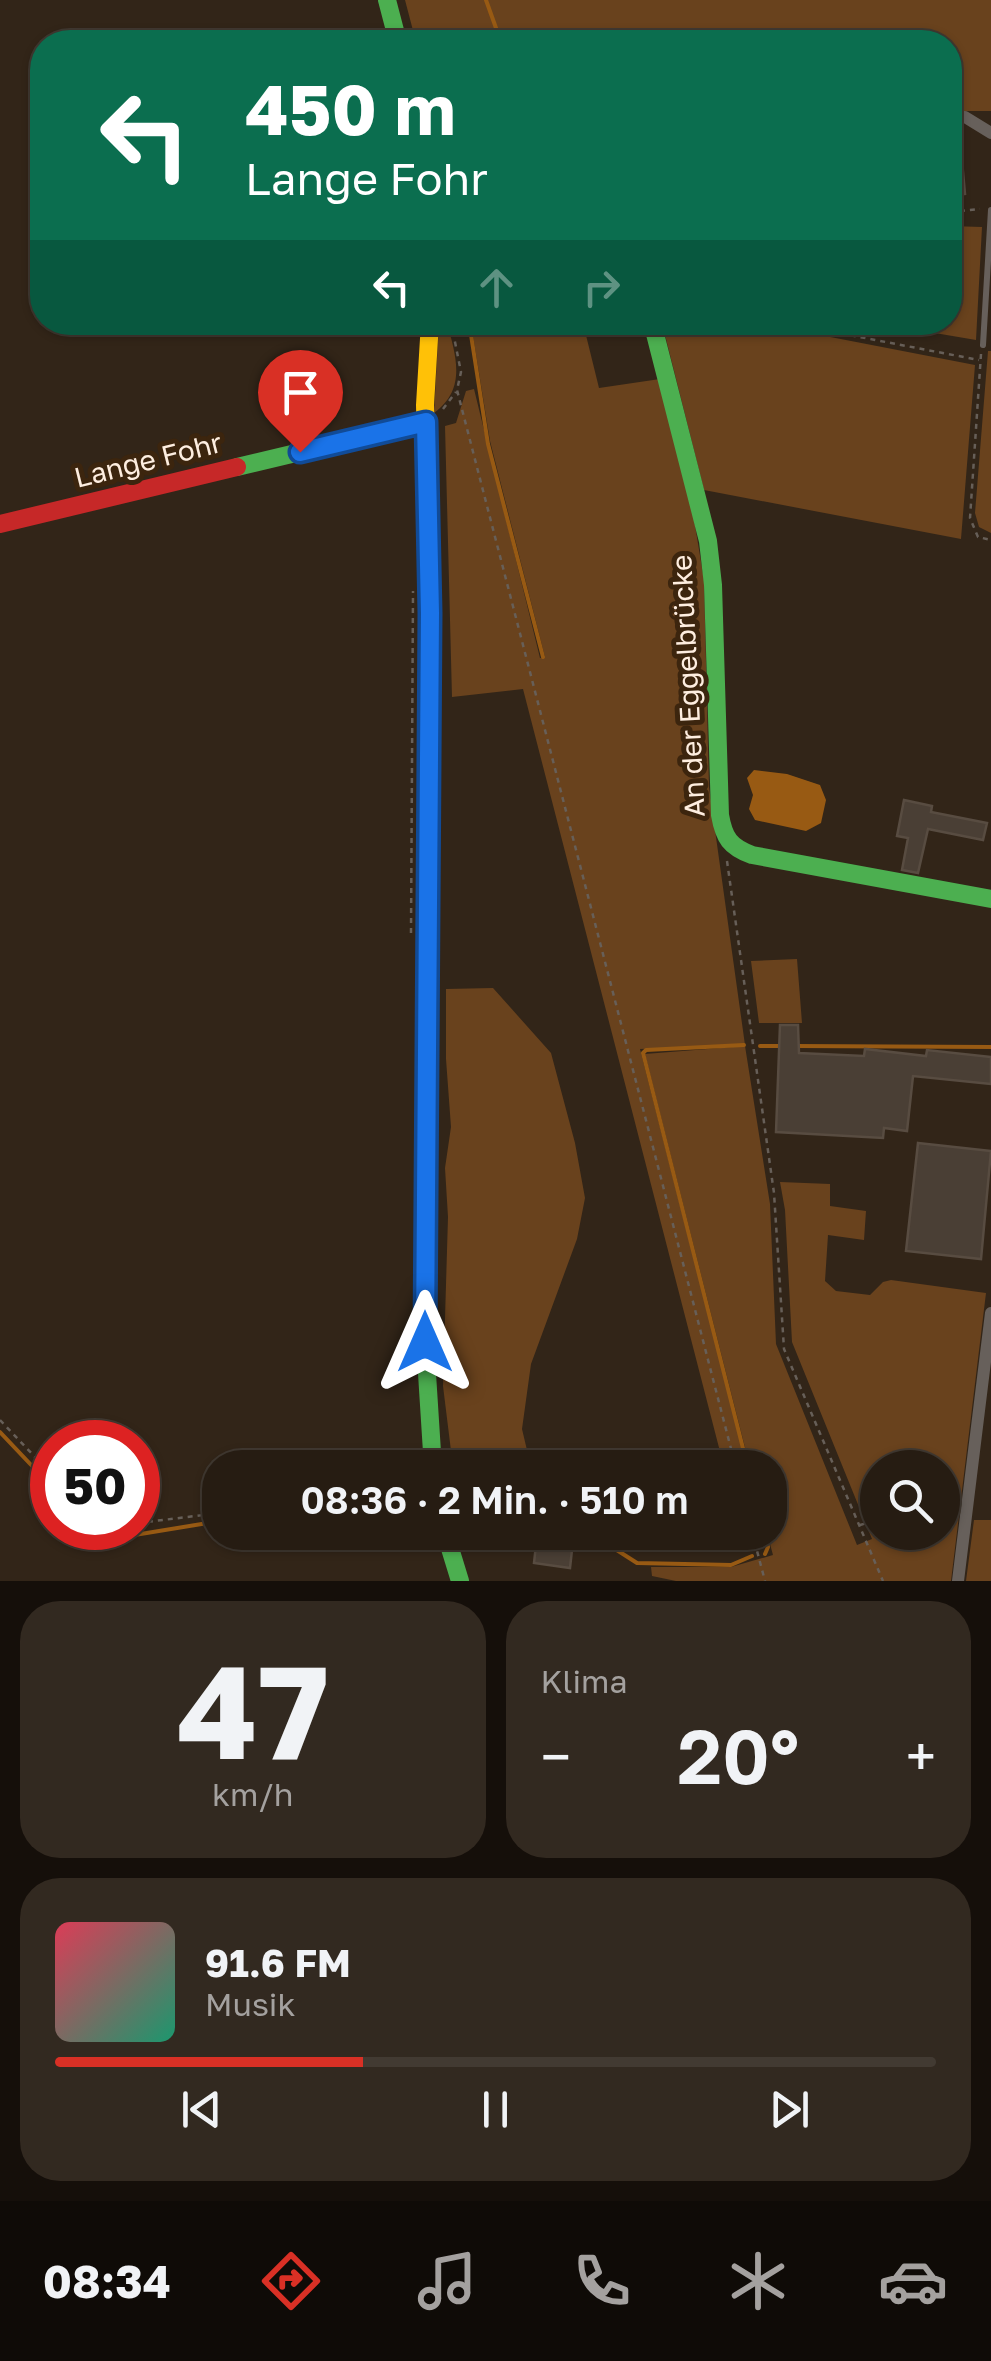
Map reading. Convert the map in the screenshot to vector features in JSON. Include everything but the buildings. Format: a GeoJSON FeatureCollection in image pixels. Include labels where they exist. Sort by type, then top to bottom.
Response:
{"type":"FeatureCollection","features":[{"type":"Feature","properties":{"kind":"main road"},"geometry":{"type":"LineString","coordinates":[[387,0],[395,30]]}},
{"type":"Feature","properties":{"kind":"main road"},"geometry":{"type":"LineString","coordinates":[[429,335],[426,422],[430,626],[425,1342],[431,1450]]}},
{"type":"Feature","properties":{"kind":"main road","name":"An der Eggelbrücke"},"geometry":{"type":"LineString","coordinates":[[655,335],[708,540],[713,585],[717,784],[724,837],[736,849],[752,855],[991,899]]}},
{"type":"Feature","properties":{"kind":"main road","name":"Lange Fohr"},"geometry":{"type":"LineString","coordinates":[[0,524],[426,422]]}},
{"type":"Feature","properties":{"kind":"main road"},"geometry":{"type":"LineString","coordinates":[[450,1550],[460,1581]]}},
{"type":"Feature","properties":{"kind":"street"},"geometry":{"type":"LineString","coordinates":[[962,117],[991,133]]}},
{"type":"Feature","properties":{"kind":"street"},"geometry":{"type":"LineString","coordinates":[[958,1581],[991,1314]]}},
{"type":"Feature","properties":{"kind":"lane"},"geometry":{"type":"LineString","coordinates":[[983,345],[991,209]]}},
{"type":"Feature","properties":{"kind":"path"},"geometry":{"type":"LineString","coordinates":[[962,211],[991,209]]}},
{"type":"Feature","properties":{"kind":"path"},"geometry":{"type":"LineString","coordinates":[[426,422],[440,414],[456,390],[461,372],[454,335]]}},
{"type":"Feature","properties":{"kind":"path"},"geometry":{"type":"LineString","coordinates":[[850,335],[980,360]]}},
{"type":"Feature","properties":{"kind":"path"},"geometry":{"type":"LineString","coordinates":[[983,345],[970,518],[978,537],[991,540]]}},
{"type":"Feature","properties":{"kind":"path"},"geometry":{"type":"LineString","coordinates":[[456,390],[731,1450]]}},
{"type":"Feature","properties":{"kind":"path"},"geometry":{"type":"LineString","coordinates":[[724,837],[774,1193],[784,1348],[860,1524]]}},
{"type":"Feature","properties":{"kind":"path"},"geometry":{"type":"LineString","coordinates":[[0,1420],[30,1452]]}},
{"type":"Feature","properties":{"kind":"path"},"geometry":{"type":"LineString","coordinates":[[160,1520],[202,1515]]}},
{"type":"Feature","properties":{"kind":"path"},"geometry":{"type":"LineString","coordinates":[[756,1550],[764,1581]]}},
{"type":"Feature","properties":{"kind":"path"},"geometry":{"type":"LineString","coordinates":[[870,1550],[883,1581]]}},
{"type":"Feature","properties":{"kind":"shaded area"},"geometry":{"type":"Polygon","coordinates":[[[405,0],[991,0],[991,111],[962,111],[962,30],[413,30],[405,0]]]}},
{"type":"Feature","properties":{"kind":"shaded area"},"geometry":{"type":"Polygon","coordinates":[[[962,226],[982,227],[976,340],[947,335],[962,335],[962,226]]]}},
{"type":"Feature","properties":{"kind":"shaded area"},"geometry":{"type":"Polygon","coordinates":[[[438,335],[450,335],[455,383],[444,404],[434,413],[438,335]]]}},
{"type":"Feature","properties":{"kind":"shaded area"},"geometry":{"type":"Polygon","coordinates":[[[473,335],[586,335],[599,388],[660,379],[690,495],[704,580],[709,787],[745,1045],[640,1049],[743,1450],[720,1450],[523,689],[452,697],[445,426],[456,423],[466,391],[474,389],[540,658],[545,657],[490,441],[473,335]]]}},
{"type":"Feature","properties":{"kind":"shaded area"},"geometry":{"type":"Polygon","coordinates":[[[665,335],[820,335],[975,365],[961,539],[704,490],[665,335]]]}},
{"type":"Feature","properties":{"kind":"shaded area"},"geometry":{"type":"Polygon","coordinates":[[[988,351],[991,533],[979,527],[975,513],[988,351]]]}},
{"type":"Feature","properties":{"kind":"shaded area"},"geometry":{"type":"Polygon","coordinates":[[[754,770],[787,774],[820,785],[826,800],[821,823],[806,831],[755,820],[749,809],[753,795],[747,778],[754,770]]]}},
{"type":"Feature","properties":{"kind":"shaded area"},"geometry":{"type":"Polygon","coordinates":[[[797,959],[802,1023],[759,1023],[751,961],[797,959]]]}},
{"type":"Feature","properties":{"kind":"shaded area"},"geometry":{"type":"Polygon","coordinates":[[[493,988],[551,1053],[585,1198],[577,1239],[531,1364],[522,1429],[527,1450],[451,1450],[443,1386],[448,1217],[445,1168],[451,1127],[446,989],[493,988]]]}},
{"type":"Feature","properties":{"kind":"shaded area"},"geometry":{"type":"Polygon","coordinates":[[[745,1046],[770,1204],[776,1344],[860,1550],[955,1550],[951,1581],[676,1581],[652,1576],[651,1567],[731,1567],[773,1555],[772,1550],[787,1550],[787,1450],[746,1450],[645,1054],[745,1046]]]}},
{"type":"Feature","properties":{"kind":"shaded area"},"geometry":{"type":"Polygon","coordinates":[[[780,1182],[830,1184],[830,1206],[866,1211],[864,1240],[828,1235],[825,1281],[836,1291],[870,1295],[883,1282],[891,1280],[986,1293],[960,1507],[960,1450],[860,1450],[860,1509],[792,1342],[780,1182]]]}},
{"type":"Feature","properties":{"kind":"shaded area"},"geometry":{"type":"Polygon","coordinates":[[[974,1520],[991,1520],[991,1581],[966,1581],[974,1520]]]}},
{"type":"Feature","properties":{"kind":"waterway"},"geometry":{"type":"LineString","coordinates":[[486,0],[497,30]]}},
{"type":"Feature","properties":{"kind":"waterway"},"geometry":{"type":"LineString","coordinates":[[471,335],[488,444],[543,657]]}},
{"type":"Feature","properties":{"kind":"waterway"},"geometry":{"type":"LineString","coordinates":[[743,1450],[643,1053],[744,1045]]}},
{"type":"Feature","properties":{"kind":"waterway"},"geometry":{"type":"LineString","coordinates":[[760,1046],[780,1046]]}},
{"type":"Feature","properties":{"kind":"waterway"},"geometry":{"type":"LineString","coordinates":[[794,1046],[991,1047]]}},
{"type":"Feature","properties":{"kind":"waterway"},"geometry":{"type":"LineString","coordinates":[[0,1432],[30,1464]]}},
{"type":"Feature","properties":{"kind":"waterway"},"geometry":{"type":"LineString","coordinates":[[160,1531],[202,1524]]}},
{"type":"Feature","properties":{"kind":"waterway"},"geometry":{"type":"LineString","coordinates":[[617,1550],[637,1563],[731,1565],[752,1556]]}},
{"type":"Feature","properties":{"kind":"waterway"},"geometry":{"type":"LineString","coordinates":[[765,1554],[767,1550]]}},
{"type":"Feature","properties":{"kind":"traffic: fast"},"geometry":{"type":"LineString","coordinates":[[387,0],[395,30]]}},
{"type":"Feature","properties":{"kind":"traffic: fast"},"geometry":{"type":"LineString","coordinates":[[655,335],[708,541],[713,585],[720,815],[726,836],[738,849],[752,855],[991,899]]}},
{"type":"Feature","properties":{"kind":"traffic: fast"},"geometry":{"type":"LineString","coordinates":[[237,467],[426,422]]}},
{"type":"Feature","properties":{"kind":"traffic: fast"},"geometry":{"type":"LineString","coordinates":[[431,651],[425,1342],[432,1450]]}},
{"type":"Feature","properties":{"kind":"traffic: fast"},"geometry":{"type":"LineString","coordinates":[[451,1550],[460,1581]]}},
{"type":"Feature","properties":{"kind":"traffic: slow"},"geometry":{"type":"LineString","coordinates":[[429,335],[425,405],[431,651]]}},
{"type":"Feature","properties":{"kind":"traffic: jam"},"geometry":{"type":"LineString","coordinates":[[0,524],[237,467]]}},
{"type":"Feature","properties":{"kind":"route"},"geometry":{"type":"LineString","coordinates":[[300,452],[426,422],[430,613],[425,1342]]}}]}
